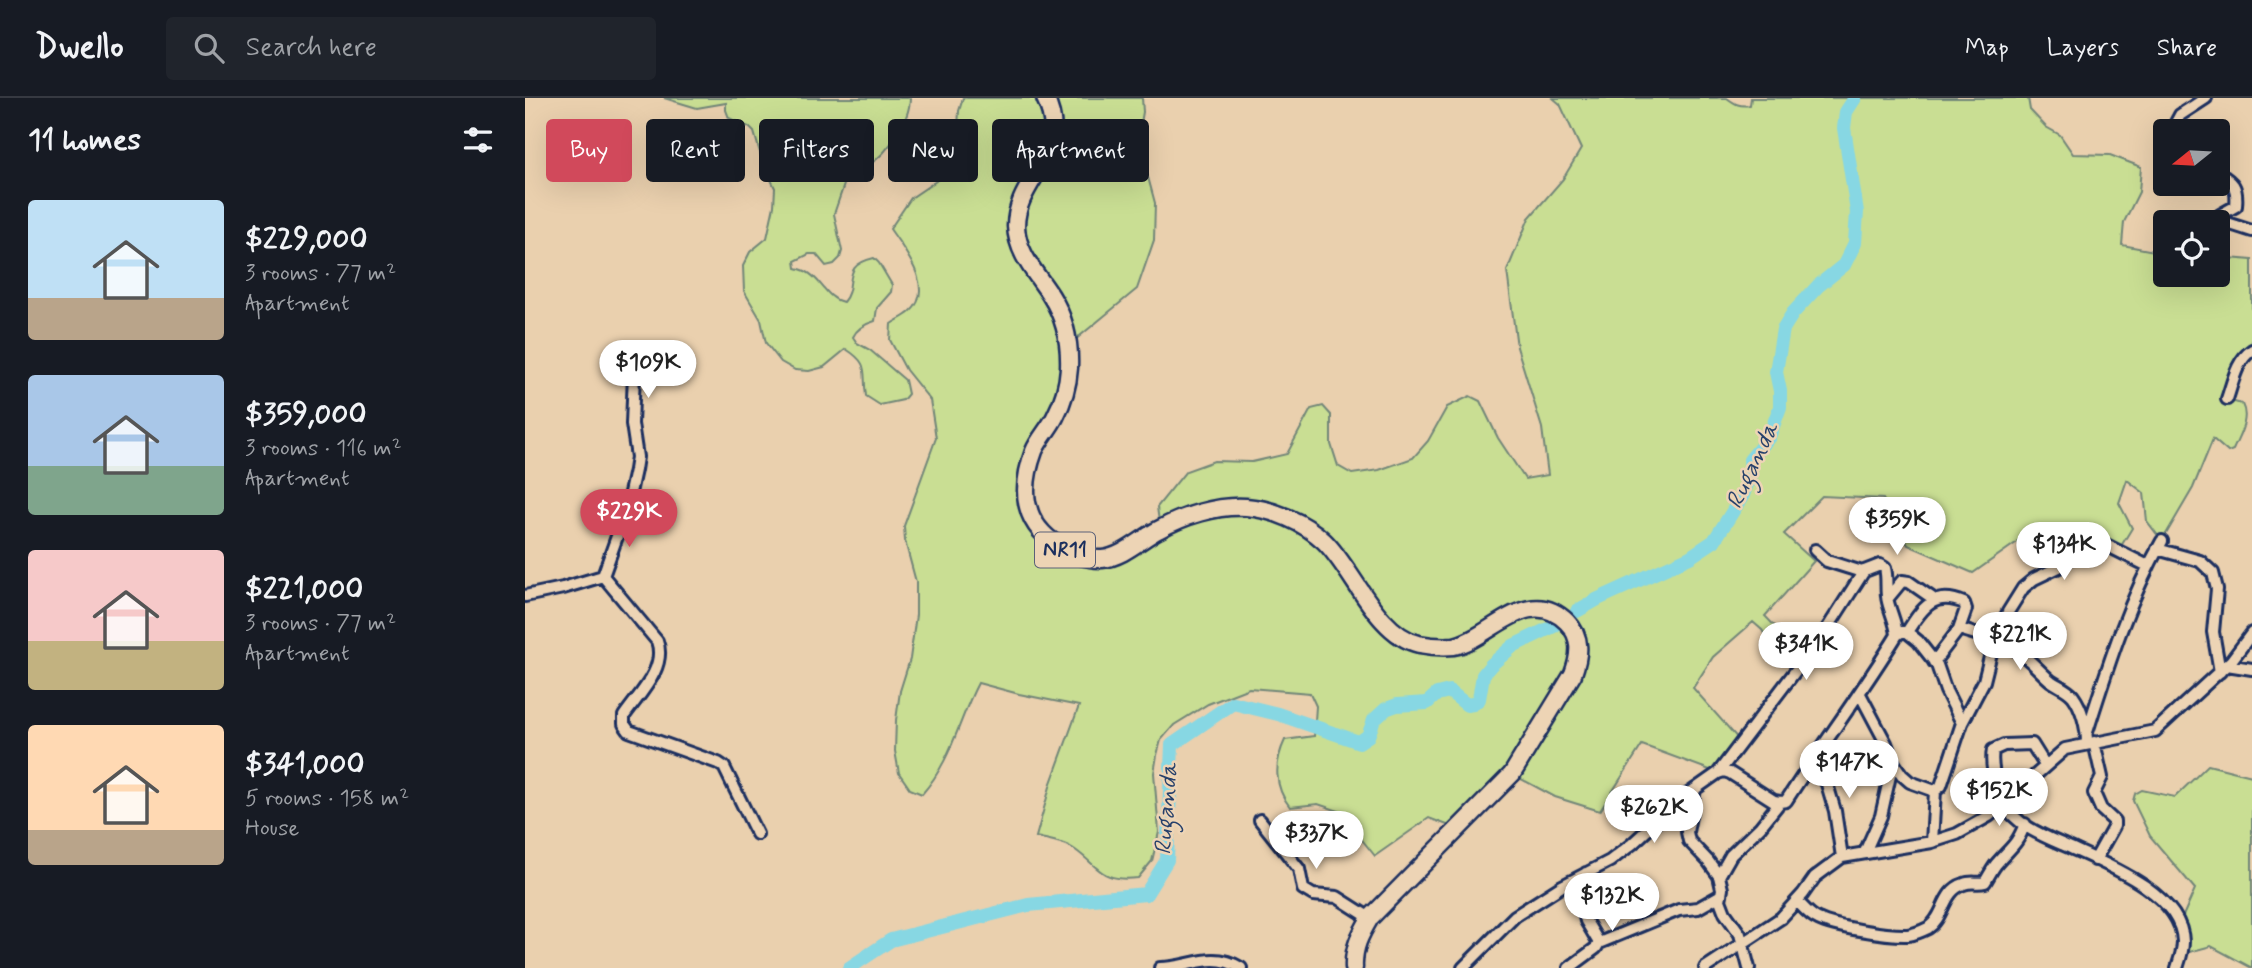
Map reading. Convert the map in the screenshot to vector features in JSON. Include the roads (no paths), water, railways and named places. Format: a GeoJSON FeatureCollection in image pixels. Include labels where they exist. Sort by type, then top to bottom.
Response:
{"type":"FeatureCollection","features":[{"type":"Feature","properties":{"kind":"highway","name":"NR11"},"geometry":{"type":"LineString","coordinates":[[1045,98],[1051,110],[1051,146],[1022,199],[1016,226],[1021,251],[1056,305],[1063,319],[1069,345],[1069,369],[1064,396],[1055,418],[1035,450],[1024,494],[1031,515],[1044,536],[1066,550],[1102,559],[1122,552],[1160,529],[1190,516],[1221,509],[1261,509],[1283,516],[1310,530],[1324,541],[1384,621],[1400,635],[1416,643],[1452,646],[1467,641],[1504,619],[1535,609],[1546,609],[1559,614],[1573,627],[1579,640],[1578,659],[1573,674],[1512,774],[1370,918],[1357,941],[1353,954],[1354,968]]}},
{"type":"Feature","properties":{"kind":"street"},"geometry":{"type":"LineString","coordinates":[[2178,119],[2206,98]]}},
{"type":"Feature","properties":{"kind":"street"},"geometry":{"type":"LineString","coordinates":[[2230,181],[2237,192],[2236,206],[2219,218],[2252,231]]}},
{"type":"Feature","properties":{"kind":"street"},"geometry":{"type":"LineString","coordinates":[[2227,400],[2238,366],[2252,350]]}},
{"type":"Feature","properties":{"kind":"street"},"geometry":{"type":"LineString","coordinates":[[603,576],[626,511],[637,457],[632,424],[634,374]]}},
{"type":"Feature","properties":{"kind":"street"},"geometry":{"type":"LineString","coordinates":[[1932,842],[1935,791],[1941,786],[1962,723],[1984,681],[1993,645],[2023,587],[2059,567],[2087,543],[2102,544],[2148,566]]}},
{"type":"Feature","properties":{"kind":"street"},"geometry":{"type":"LineString","coordinates":[[2089,739],[2113,646],[2160,545],[2200,562],[2213,573],[2217,589],[2213,632],[2223,669]]}},
{"type":"Feature","properties":{"kind":"street"},"geometry":{"type":"LineString","coordinates":[[1815,550],[1827,561],[1864,571],[1881,565],[1885,568],[1888,581],[1887,599],[1897,626],[1902,634],[1918,641],[1934,662],[1962,723]]}},
{"type":"Feature","properties":{"kind":"street"},"geometry":{"type":"LineString","coordinates":[[1718,774],[1825,632],[1864,571]]}},
{"type":"Feature","properties":{"kind":"street"},"geometry":{"type":"LineString","coordinates":[[525,596],[603,576]]}},
{"type":"Feature","properties":{"kind":"street"},"geometry":{"type":"LineString","coordinates":[[603,576],[657,641],[660,649],[661,656],[656,670],[624,716],[626,728],[724,767],[757,834]]}},
{"type":"Feature","properties":{"kind":"street"},"geometry":{"type":"LineString","coordinates":[[1887,599],[1902,582],[1909,582],[1935,600]]}},
{"type":"Feature","properties":{"kind":"street"},"geometry":{"type":"LineString","coordinates":[[1749,968],[1739,934],[1720,900],[1720,876],[1731,855],[1760,827],[1780,802],[1786,800],[1902,634],[1929,603],[1951,597],[1963,603],[1966,609],[1959,629],[1934,662]]}},
{"type":"Feature","properties":{"kind":"street"},"geometry":{"type":"LineString","coordinates":[[1959,629],[1982,636],[1993,645],[2005,645],[2014,650],[2031,660],[2051,681],[2073,696],[2102,777],[2094,793],[2101,809],[2114,821],[2114,826],[2095,860]]}},
{"type":"Feature","properties":{"kind":"street"},"geometry":{"type":"LineString","coordinates":[[1705,968],[1781,918],[1815,877],[1842,857],[1932,842],[1957,834],[1977,824],[2065,748],[2089,739],[2155,731],[2223,669],[2252,633]]}},
{"type":"Feature","properties":{"kind":"street"},"geometry":{"type":"LineString","coordinates":[[2223,669],[2252,669]]}},
{"type":"Feature","properties":{"kind":"street"},"geometry":{"type":"LineString","coordinates":[[1860,694],[1902,775],[1910,782],[1935,791]]}},
{"type":"Feature","properties":{"kind":"street"},"geometry":{"type":"LineString","coordinates":[[2045,765],[2032,744],[2004,745],[1993,750],[1991,757],[2003,803],[2040,834],[2145,885],[2169,909],[2179,925],[2183,940],[2177,968]]}},
{"type":"Feature","properties":{"kind":"street"},"geometry":{"type":"LineString","coordinates":[[1813,759],[1828,784],[1842,857]]}},
{"type":"Feature","properties":{"kind":"street"},"geometry":{"type":"LineString","coordinates":[[1865,852],[1881,816],[1893,762]]}},
{"type":"Feature","properties":{"kind":"street"},"geometry":{"type":"LineString","coordinates":[[1463,968],[1515,916],[1610,861],[1681,799],[1718,774],[1730,772],[1780,802]]}},
{"type":"Feature","properties":{"kind":"street"},"geometry":{"type":"LineString","coordinates":[[1695,789],[1687,832],[1689,841],[1720,876]]}},
{"type":"Feature","properties":{"kind":"street"},"geometry":{"type":"LineString","coordinates":[[1260,820],[1299,869],[1303,889],[1313,895],[1337,897],[1370,918]]}},
{"type":"Feature","properties":{"kind":"street"},"geometry":{"type":"LineString","coordinates":[[1797,901],[1810,914],[1839,926],[1892,935],[1911,935],[1938,920],[1946,898],[1956,888],[1985,882],[1997,862],[2019,839],[2025,824]]}},
{"type":"Feature","properties":{"kind":"street"},"geometry":{"type":"LineString","coordinates":[[1586,873],[1582,906],[1586,921],[1599,943]]}},
{"type":"Feature","properties":{"kind":"street"},"geometry":{"type":"LineString","coordinates":[[1569,968],[1581,964],[1599,943],[1679,910],[1698,908],[1721,895]]}},
{"type":"Feature","properties":{"kind":"street"},"geometry":{"type":"LineString","coordinates":[[1160,968],[1175,968],[1205,959],[1231,963],[1241,968]]}},
{"type":"Feature","properties":{"kind":"waterway","name":"Ruganda"},"geometry":{"type":"LineString","coordinates":[[1577,611],[1690,557],[1714,541],[1743,495],[1751,472],[1750,460],[1769,437],[1780,407],[1776,372],[1783,329],[1793,313],[1818,286],[1844,265],[1855,243],[1857,212],[1844,128],[1846,112],[1855,98]]}},
{"type":"Feature","properties":{"kind":"waterway","name":"Ruganda"},"geometry":{"type":"LineString","coordinates":[[849,968],[891,940],[1028,905],[1146,894],[1167,860],[1172,745],[1233,703],[1278,714],[1359,742],[1368,736],[1374,720],[1386,709],[1397,705],[1427,703],[1437,694],[1449,691],[1467,705],[1473,704],[1479,699],[1483,675],[1491,665],[1513,646],[1554,626]]}}]}
